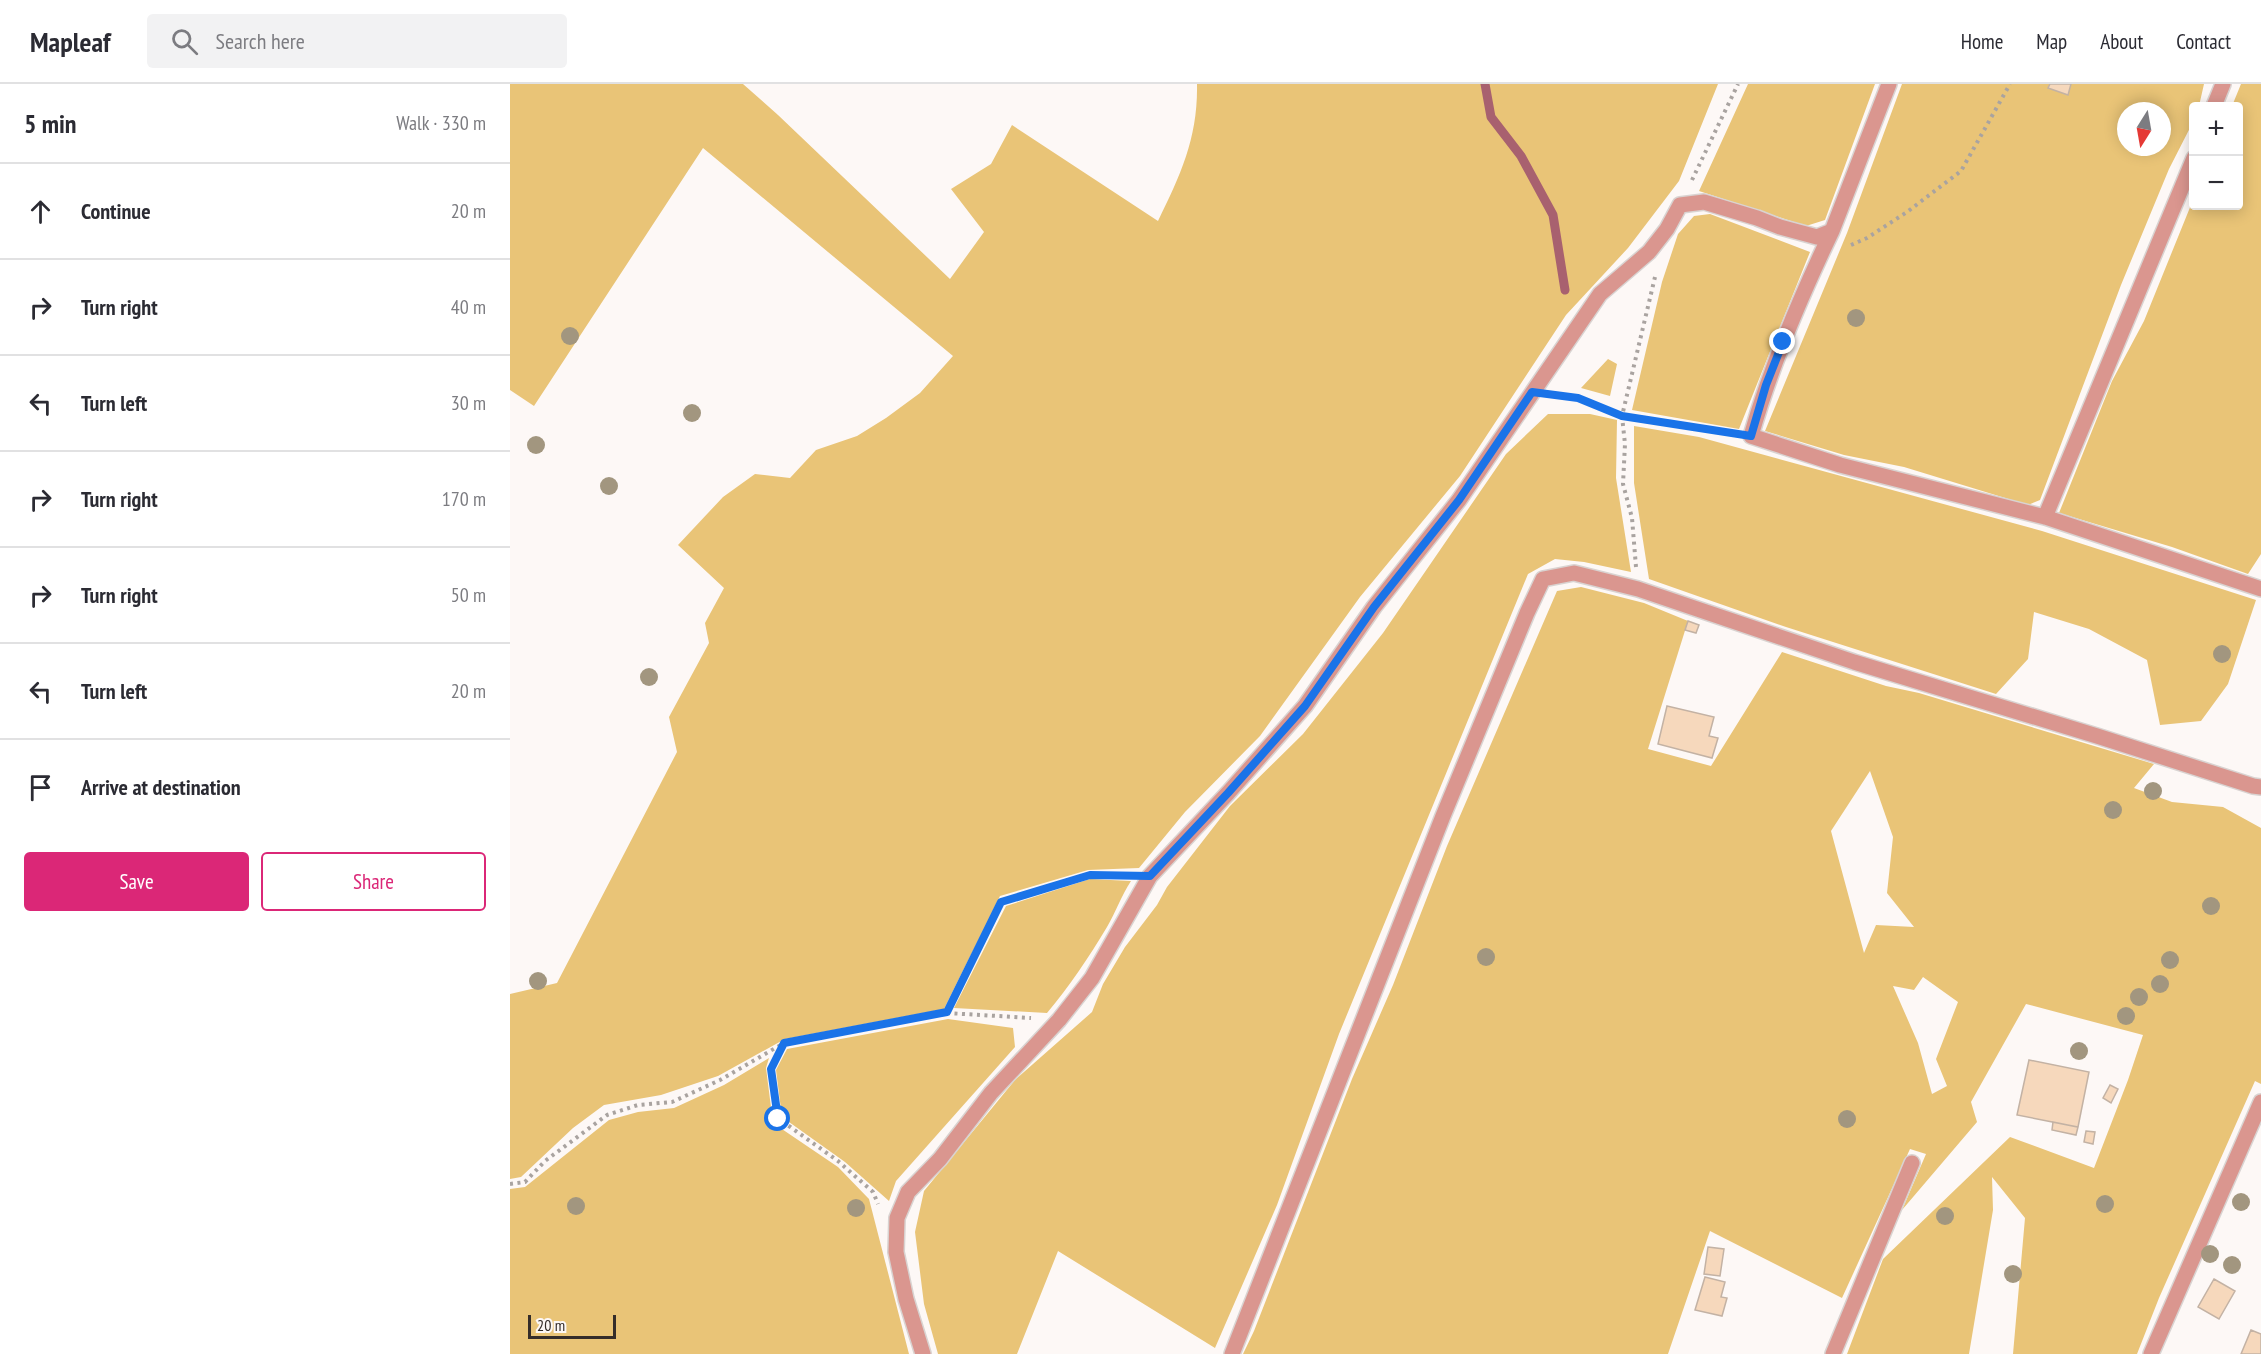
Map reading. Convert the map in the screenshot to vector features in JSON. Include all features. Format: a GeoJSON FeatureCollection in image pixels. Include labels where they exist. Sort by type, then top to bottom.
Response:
{"type":"FeatureCollection","features":[{"type":"Feature","properties":{"kind":"street"},"geometry":{"type":"LineString","coordinates":[[1889,84],[1829,237],[1766,385],[1751,436],[1840,465],[2045,517],[2261,589]]}},
{"type":"Feature","properties":{"kind":"street"},"geometry":{"type":"LineString","coordinates":[[2216,102],[2223,84]]}},
{"type":"Feature","properties":{"kind":"street"},"geometry":{"type":"LineString","coordinates":[[2045,517],[2157,251],[2189,168]]}},
{"type":"Feature","properties":{"kind":"street"},"geometry":{"type":"LineString","coordinates":[[923,1354],[906,1299],[896,1252],[897,1218],[908,1192],[940,1159],[991,1093],[1059,1020],[1092,978],[1150,876],[1305,706],[1374,607],[1459,500],[1600,294],[1649,252],[1667,230],[1680,205],[1704,202],[1817,237],[1829,237]]}},
{"type":"Feature","properties":{"kind":"street"},"geometry":{"type":"LineString","coordinates":[[1232,1354],[1443,816],[1543,579],[1574,573],[1638,589],[1854,662],[2261,787]]}},
{"type":"Feature","properties":{"kind":"street"},"geometry":{"type":"LineString","coordinates":[[2151,1354],[2261,1102]]}},
{"type":"Feature","properties":{"kind":"street"},"geometry":{"type":"LineString","coordinates":[[1833,1354],[1912,1163]]}},
{"type":"Feature","properties":{"kind":"path"},"geometry":{"type":"LineString","coordinates":[[1680,205],[1738,84]]}},
{"type":"Feature","properties":{"kind":"path"},"geometry":{"type":"LineString","coordinates":[[1829,237],[1850,245],[1867,238],[1908,212],[1961,171],[2010,84]]}},
{"type":"Feature","properties":{"kind":"path"},"geometry":{"type":"LineString","coordinates":[[1638,589],[1632,518],[1623,484],[1625,444],[1622,416],[1656,273]]}},
{"type":"Feature","properties":{"kind":"path"},"geometry":{"type":"LineString","coordinates":[[1532,392],[1578,398],[1622,416],[1751,436]]}},
{"type":"Feature","properties":{"kind":"path"},"geometry":{"type":"LineString","coordinates":[[947,1012],[1001,902],[1090,875],[1150,876]]}},
{"type":"Feature","properties":{"kind":"path"},"geometry":{"type":"LineString","coordinates":[[510,1184],[525,1182],[545,1161],[607,1115],[638,1105],[672,1102],[720,1080],[784,1043],[947,1012],[1059,1020]]}},
{"type":"Feature","properties":{"kind":"path"},"geometry":{"type":"LineString","coordinates":[[784,1043],[771,1069],[778,1119],[837,1161],[873,1191],[881,1212]]}},
{"type":"Feature","properties":{"kind":"shaded area"},"geometry":{"type":"Polygon","coordinates":[[[510,84],[743,84],[950,279],[984,232],[951,189],[991,164],[1012,125],[1158,221],[1181,171],[1191,138],[1197,103],[1197,84],[1718,84],[1679,181],[1628,248],[1566,315],[1460,476],[1360,597],[1260,736],[1185,812],[1139,868],[1088,870],[1000,896],[944,1009],[785,1039],[718,1076],[661,1095],[604,1105],[573,1128],[521,1177],[510,1179],[510,994],[557,983],[677,752],[669,717],[709,643],[705,623],[724,588],[678,545],[723,497],[755,474],[790,478],[816,450],[857,436],[920,393],[953,356],[703,148],[534,406],[510,390],[510,84]]]}},
{"type":"Feature","properties":{"kind":"shaded area"},"geometry":{"type":"Polygon","coordinates":[[[1748,84],[1875,84],[1825,220],[1806,226],[1699,191],[1748,84]]]}},
{"type":"Feature","properties":{"kind":"shaded area"},"geometry":{"type":"Polygon","coordinates":[[[1902,84],[2204,84],[2200,102],[2189,102],[2189,130],[2169,169],[2121,285],[2040,500],[2028,505],[1904,467],[1844,455],[1765,431],[1847,233],[1902,84]]]}},
{"type":"Feature","properties":{"kind":"shaded area"},"geometry":{"type":"Polygon","coordinates":[[[2241,84],[2261,84],[2261,554],[2248,574],[2172,547],[2059,513],[2112,381],[2144,321],[2189,210],[2243,210],[2243,102],[2234,102],[2241,84]]]}},
{"type":"Feature","properties":{"kind":"shaded area"},"geometry":{"type":"Polygon","coordinates":[[[1710,214],[1810,252],[1739,429],[1632,410],[1662,282],[1678,234],[1694,216],[1710,214]]]}},
{"type":"Feature","properties":{"kind":"shaded area"},"geometry":{"type":"Polygon","coordinates":[[[1608,359],[1617,364],[1610,396],[1581,388],[1608,359]]]}},
{"type":"Feature","properties":{"kind":"shaded area"},"geometry":{"type":"Polygon","coordinates":[[[1548,414],[1590,414],[1617,420],[1616,478],[1631,572],[1584,562],[1555,559],[1528,574],[1339,1034],[1277,1205],[1215,1348],[1058,1251],[1017,1354],[938,1354],[924,1304],[915,1232],[924,1191],[1015,1080],[1092,1012],[1103,984],[1125,947],[1157,905],[1167,887],[1230,806],[1303,734],[1383,633],[1506,454],[1548,414]]]}},
{"type":"Feature","properties":{"kind":"shaded area"},"geometry":{"type":"Polygon","coordinates":[[[1634,426],[1699,437],[2042,531],[2256,600],[2228,684],[2201,721],[2160,725],[2147,660],[2089,629],[2034,612],[2028,659],[1996,694],[1786,627],[1649,579],[1634,483],[1634,426]]]}},
{"type":"Feature","properties":{"kind":"shaded area"},"geometry":{"type":"Polygon","coordinates":[[[1581,587],[1644,603],[1688,621],[1648,749],[1711,766],[1782,652],[1886,686],[1919,693],[2154,764],[2134,788],[2172,802],[2223,807],[2261,828],[2261,1084],[2255,1081],[2159,1298],[2137,1354],[2013,1354],[2025,1218],[1992,1177],[1993,1210],[1969,1354],[1847,1354],[1883,1259],[2010,1137],[2094,1168],[2143,1035],[2026,1004],[1971,1102],[1977,1122],[1902,1210],[1926,1154],[1910,1149],[1842,1298],[1710,1231],[1668,1354],[1243,1354],[1447,846],[1557,591],[1581,587]],[[1870,771],[1831,831],[1864,953],[1876,925],[1914,927],[1887,893],[1893,837],[1870,771]],[[1923,977],[1914,990],[1893,986],[1918,1043],[1932,1094],[1947,1086],[1936,1059],[1958,1002],[1923,977]]]}},
{"type":"Feature","properties":{"kind":"shaded area"},"geometry":{"type":"Polygon","coordinates":[[[1090,879],[1131,881],[1093,949],[1047,1013],[954,1008],[1006,906],[1090,879]]]}},
{"type":"Feature","properties":{"kind":"shaded area"},"geometry":{"type":"Polygon","coordinates":[[[948,1019],[1013,1028],[1015,1047],[896,1181],[889,1201],[845,1162],[782,1117],[776,1070],[787,1049],[948,1019]]]}},
{"type":"Feature","properties":{"kind":"shaded area"},"geometry":{"type":"Polygon","coordinates":[[[769,1058],[766,1068],[773,1123],[838,1167],[869,1199],[909,1354],[510,1354],[510,1189],[525,1187],[609,1120],[638,1112],[674,1108],[724,1085],[769,1058]]]}},
{"type":"Feature","properties":{"kind":"building"},"geometry":{"type":"Polygon","coordinates":[[[2050,84],[2071,84],[2068,95],[2048,88],[2050,84]]]}},
{"type":"Feature","properties":{"kind":"building"},"geometry":{"type":"Polygon","coordinates":[[[1688,621],[1699,625],[1696,633],[1685,630],[1688,621]]]}},
{"type":"Feature","properties":{"kind":"building"},"geometry":{"type":"Polygon","coordinates":[[[1667,706],[1714,717],[1709,736],[1718,738],[1712,758],[1658,744],[1667,706]]]}},
{"type":"Feature","properties":{"kind":"building"},"geometry":{"type":"Polygon","coordinates":[[[2029,1060],[2089,1072],[2078,1127],[2017,1115],[2029,1060]]]}},
{"type":"Feature","properties":{"kind":"building"},"geometry":{"type":"Polygon","coordinates":[[[2110,1085],[2118,1089],[2111,1103],[2103,1098],[2110,1085]]]}},
{"type":"Feature","properties":{"kind":"building"},"geometry":{"type":"Polygon","coordinates":[[[2053,1122],[2078,1127],[2076,1135],[2052,1130],[2053,1122]]]}},
{"type":"Feature","properties":{"kind":"building"},"geometry":{"type":"Polygon","coordinates":[[[2086,1131],[2095,1132],[2093,1144],[2084,1142],[2086,1131]]]}},
{"type":"Feature","properties":{"kind":"building"},"geometry":{"type":"Polygon","coordinates":[[[1708,1247],[1724,1249],[1720,1276],[1704,1274],[1708,1247]]]}},
{"type":"Feature","properties":{"kind":"building"},"geometry":{"type":"Polygon","coordinates":[[[1705,1277],[1725,1282],[1721,1297],[1727,1298],[1722,1316],[1695,1310],[1705,1277]]]}},
{"type":"Feature","properties":{"kind":"building"},"geometry":{"type":"Polygon","coordinates":[[[2214,1279],[2235,1291],[2219,1319],[2198,1307],[2214,1279]]]}},
{"type":"Feature","properties":{"kind":"building"},"geometry":{"type":"Polygon","coordinates":[[[2251,1330],[2261,1334],[2261,1354],[2241,1354],[2251,1330]]]}},
{"type":"Feature","properties":{"kind":"waterway"},"geometry":{"type":"LineString","coordinates":[[1485,84],[1491,117],[1521,156],[1553,215],[1565,290]]}},
{"type":"Feature","properties":{"kind":"route"},"geometry":{"type":"LineString","coordinates":[[778,1119],[771,1069],[784,1043],[947,1012],[1001,902],[1090,875],[1150,876],[1305,706],[1374,607],[1459,500],[1532,392],[1578,398],[1622,416],[1751,436],[1766,385],[1783,342]]}}]}
